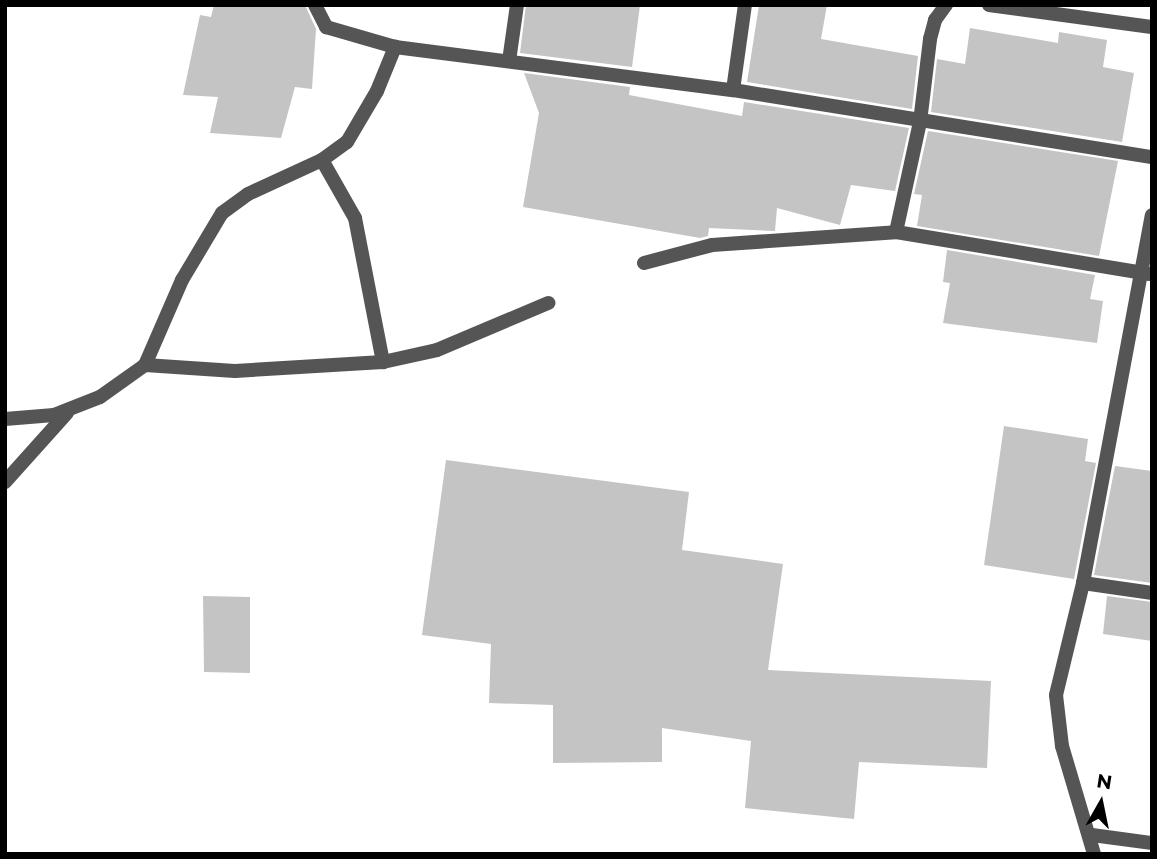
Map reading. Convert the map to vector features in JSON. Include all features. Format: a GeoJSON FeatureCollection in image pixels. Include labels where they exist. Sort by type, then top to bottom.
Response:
{"type":"FeatureCollection","features":[{"type":"Feature","properties":{"kind":"street"},"geometry":{"type":"LineString","coordinates":[[315,5],[326,27],[395,47],[733,90],[1152,157]]}},
{"type":"Feature","properties":{"kind":"street"},"geometry":{"type":"LineString","coordinates":[[509,61],[517,5]]}},
{"type":"Feature","properties":{"kind":"street"},"geometry":{"type":"LineString","coordinates":[[733,90],[745,5]]}},
{"type":"Feature","properties":{"kind":"street"},"geometry":{"type":"LineString","coordinates":[[896,232],[920,122],[930,39],[935,20],[946,5]]}},
{"type":"Feature","properties":{"kind":"street"},"geometry":{"type":"LineString","coordinates":[[989,5],[1152,27]]}},
{"type":"Feature","properties":{"kind":"street"},"geometry":{"type":"LineString","coordinates":[[5,419],[54,415],[100,397],[145,365],[182,280],[222,213],[248,194],[322,160],[347,142],[377,91],[395,47]]}},
{"type":"Feature","properties":{"kind":"street"},"geometry":{"type":"LineString","coordinates":[[322,160],[355,218],[383,362]]}},
{"type":"Feature","properties":{"kind":"street"},"geometry":{"type":"LineString","coordinates":[[1094,854],[1092,835],[1062,746],[1056,695],[1083,583],[1147,273],[1152,215]]}},
{"type":"Feature","properties":{"kind":"street"},"geometry":{"type":"LineString","coordinates":[[644,263],[712,245],[896,232],[1147,273]]}},
{"type":"Feature","properties":{"kind":"street"},"geometry":{"type":"LineString","coordinates":[[145,365],[235,371],[383,362],[436,349],[548,303]]}},
{"type":"Feature","properties":{"kind":"street"},"geometry":{"type":"LineString","coordinates":[[5,482],[71,408]]}},
{"type":"Feature","properties":{"kind":"street"},"geometry":{"type":"LineString","coordinates":[[1083,583],[1152,593]]}},
{"type":"Feature","properties":{"kind":"street"},"geometry":{"type":"LineString","coordinates":[[1092,835],[1152,843]]}},
{"type":"Feature","properties":{"kind":"building"},"geometry":{"type":"Polygon","coordinates":[[[214,5],[305,5],[316,29],[312,89],[295,87],[281,138],[210,133],[218,97],[183,95],[200,15],[211,17],[214,5]]]}},
{"type":"Feature","properties":{"kind":"building"},"geometry":{"type":"Polygon","coordinates":[[[526,5],[640,5],[632,67],[520,53],[526,5]]]}},
{"type":"Feature","properties":{"kind":"building"},"geometry":{"type":"Polygon","coordinates":[[[759,5],[827,5],[821,39],[918,56],[912,109],[747,82],[759,5]]]}},
{"type":"Feature","properties":{"kind":"building"},"geometry":{"type":"Polygon","coordinates":[[[970,28],[1058,43],[1059,32],[1107,40],[1103,67],[1134,73],[1122,142],[931,112],[937,59],[965,64],[970,28]]]}},
{"type":"Feature","properties":{"kind":"building"},"geometry":{"type":"Polygon","coordinates":[[[524,73],[630,87],[629,95],[742,116],[744,102],[909,128],[895,191],[851,185],[840,225],[777,208],[775,231],[709,228],[708,236],[700,238],[523,207],[539,113],[524,73]]]}},
{"type":"Feature","properties":{"kind":"building"},"geometry":{"type":"Polygon","coordinates":[[[928,131],[1118,161],[1099,256],[917,226],[922,195],[914,194],[928,131]]]}},
{"type":"Feature","properties":{"kind":"building"},"geometry":{"type":"Polygon","coordinates":[[[947,250],[1095,275],[1090,299],[1103,301],[1097,343],[943,323],[950,283],[943,282],[947,250]]]}},
{"type":"Feature","properties":{"kind":"building"},"geometry":{"type":"Polygon","coordinates":[[[1004,426],[1088,439],[1085,461],[1096,463],[1074,579],[984,565],[1004,426]]]}},
{"type":"Feature","properties":{"kind":"building"},"geometry":{"type":"Polygon","coordinates":[[[446,460],[689,492],[682,550],[783,564],[768,670],[991,681],[987,768],[859,762],[854,819],[745,808],[751,741],[662,728],[662,762],[553,763],[553,705],[489,703],[491,644],[422,635],[446,460]]]}},
{"type":"Feature","properties":{"kind":"building"},"geometry":{"type":"Polygon","coordinates":[[[1115,466],[1152,471],[1152,583],[1094,575],[1115,466]]]}},
{"type":"Feature","properties":{"kind":"building"},"geometry":{"type":"Polygon","coordinates":[[[203,596],[250,597],[250,673],[204,672],[203,596]]]}},
{"type":"Feature","properties":{"kind":"building"},"geometry":{"type":"Polygon","coordinates":[[[1107,596],[1152,602],[1152,641],[1103,634],[1107,596]]]}}]}
